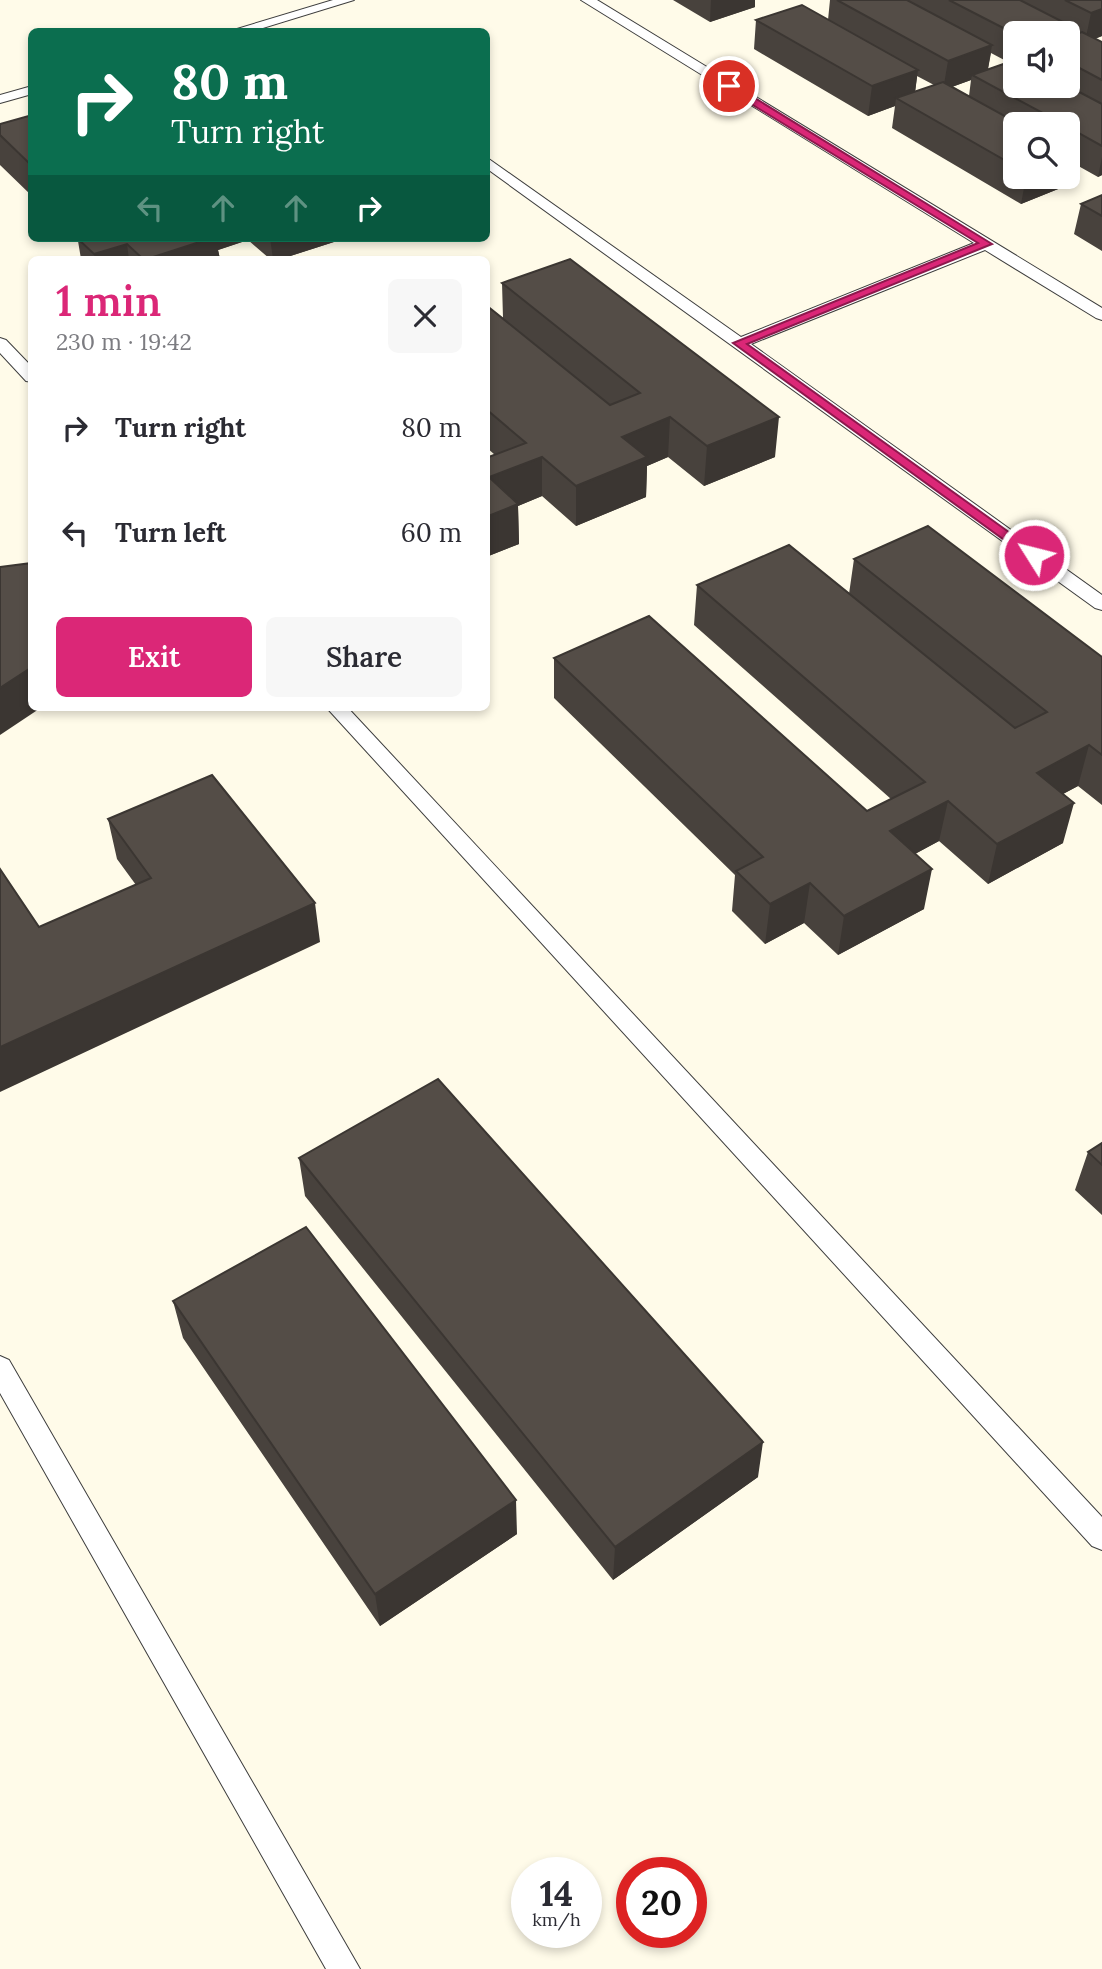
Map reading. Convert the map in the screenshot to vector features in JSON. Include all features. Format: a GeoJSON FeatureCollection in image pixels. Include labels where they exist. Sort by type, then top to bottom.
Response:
{"type":"FeatureCollection","features":[{"type":"Feature","properties":{"kind":"lane"},"geometry":{"type":"LineString","coordinates":[[246,28],[347,0]]}},
{"type":"Feature","properties":{"kind":"lane"},"geometry":{"type":"LineString","coordinates":[[588,0],[1102,315]]}},
{"type":"Feature","properties":{"kind":"lane"},"geometry":{"type":"LineString","coordinates":[[286,16],[302,28]]}},
{"type":"Feature","properties":{"kind":"lane"},"geometry":{"type":"LineString","coordinates":[[0,99],[28,91]]}},
{"type":"Feature","properties":{"kind":"lane"},"geometry":{"type":"LineString","coordinates":[[490,164],[1102,604]]}},
{"type":"Feature","properties":{"kind":"lane"},"geometry":{"type":"LineString","coordinates":[[739,343],[986,244]]}},
{"type":"Feature","properties":{"kind":"lane"},"geometry":{"type":"LineString","coordinates":[[0,343],[28,373]]}},
{"type":"Feature","properties":{"kind":"lane"},"geometry":{"type":"LineString","coordinates":[[340,711],[1102,1537]]}},
{"type":"Feature","properties":{"kind":"lane"},"geometry":{"type":"LineString","coordinates":[[0,1367],[344,1969]]}},
{"type":"Feature","properties":{"kind":"building"},"geometry":{"type":"Polygon","coordinates":[[[837,0],[907,0],[992,45],[948,61],[837,0]]]}},
{"type":"Feature","properties":{"kind":"building"},"geometry":{"type":"Polygon","coordinates":[[[949,0],[1020,0],[1061,21],[1003,21],[1003,28],[949,0]]]}},
{"type":"Feature","properties":{"kind":"building"},"geometry":{"type":"Polygon","coordinates":[[[1065,0],[1102,0],[1102,9],[1091,13],[1065,0]]]}},
{"type":"Feature","properties":{"kind":"building"},"geometry":{"type":"Polygon","coordinates":[[[802,5],[918,70],[872,86],[756,20],[802,5]]]}},
{"type":"Feature","properties":{"kind":"building"},"geometry":{"type":"Polygon","coordinates":[[[1080,33],[1102,42],[1102,80],[1080,68],[1080,33]]]}},
{"type":"Feature","properties":{"kind":"building"},"geometry":{"type":"Polygon","coordinates":[[[1003,64],[1003,92],[972,75],[1003,64]]]}},
{"type":"Feature","properties":{"kind":"building"},"geometry":{"type":"Polygon","coordinates":[[[943,82],[1003,115],[1003,159],[896,98],[943,82]]]}},
{"type":"Feature","properties":{"kind":"building"},"geometry":{"type":"Polygon","coordinates":[[[1080,92],[1102,104],[1102,146],[1080,134],[1080,112],[1041,112],[1015,98],[1080,98],[1080,92]]]}},
{"type":"Feature","properties":{"kind":"building"},"geometry":{"type":"Polygon","coordinates":[[[28,116],[28,162],[0,135],[0,124],[28,116]]]}},
{"type":"Feature","properties":{"kind":"building"},"geometry":{"type":"Polygon","coordinates":[[[1102,195],[1102,216],[1081,204],[1102,195]]]}},
{"type":"Feature","properties":{"kind":"building"},"geometry":{"type":"Polygon","coordinates":[[[81,242],[200,242],[156,256],[140,256],[127,244],[94,254],[81,242]]]}},
{"type":"Feature","properties":{"kind":"building"},"geometry":{"type":"Polygon","coordinates":[[[570,259],[779,417],[707,446],[670,417],[622,437],[647,457],[576,486],[542,457],[490,477],[490,456],[526,443],[490,412],[490,308],[610,405],[640,393],[502,283],[570,259]]]}},
{"type":"Feature","properties":{"kind":"building"},"geometry":{"type":"Polygon","coordinates":[[[490,478],[518,504],[490,515],[490,478]]]}},
{"type":"Feature","properties":{"kind":"building"},"geometry":{"type":"Polygon","coordinates":[[[928,526],[1102,657],[1102,755],[1089,745],[1037,773],[1074,803],[997,844],[948,801],[890,831],[932,869],[844,916],[810,883],[770,904],[736,871],[763,857],[554,658],[649,616],[867,811],[925,782],[697,585],[789,545],[1015,728],[1047,712],[854,559],[928,526]]]}},
{"type":"Feature","properties":{"kind":"building"},"geometry":{"type":"Polygon","coordinates":[[[28,564],[28,670],[0,688],[0,567],[28,564]]]}},
{"type":"Feature","properties":{"kind":"building"},"geometry":{"type":"Polygon","coordinates":[[[212,775],[315,903],[0,1047],[0,869],[39,927],[151,878],[108,819],[212,775]]]}},
{"type":"Feature","properties":{"kind":"building"},"geometry":{"type":"Polygon","coordinates":[[[438,1079],[763,1442],[615,1547],[299,1158],[438,1079]]]}},
{"type":"Feature","properties":{"kind":"building"},"geometry":{"type":"Polygon","coordinates":[[[1102,1143],[1102,1165],[1088,1152],[1102,1143]]]}},
{"type":"Feature","properties":{"kind":"building"},"geometry":{"type":"Polygon","coordinates":[[[306,1227],[516,1500],[375,1594],[173,1301],[306,1227]]]}},
{"type":"Feature","properties":{"kind":"route"},"geometry":{"type":"LineString","coordinates":[[729,86],[986,244],[739,343],[1034,555]]}}]}
